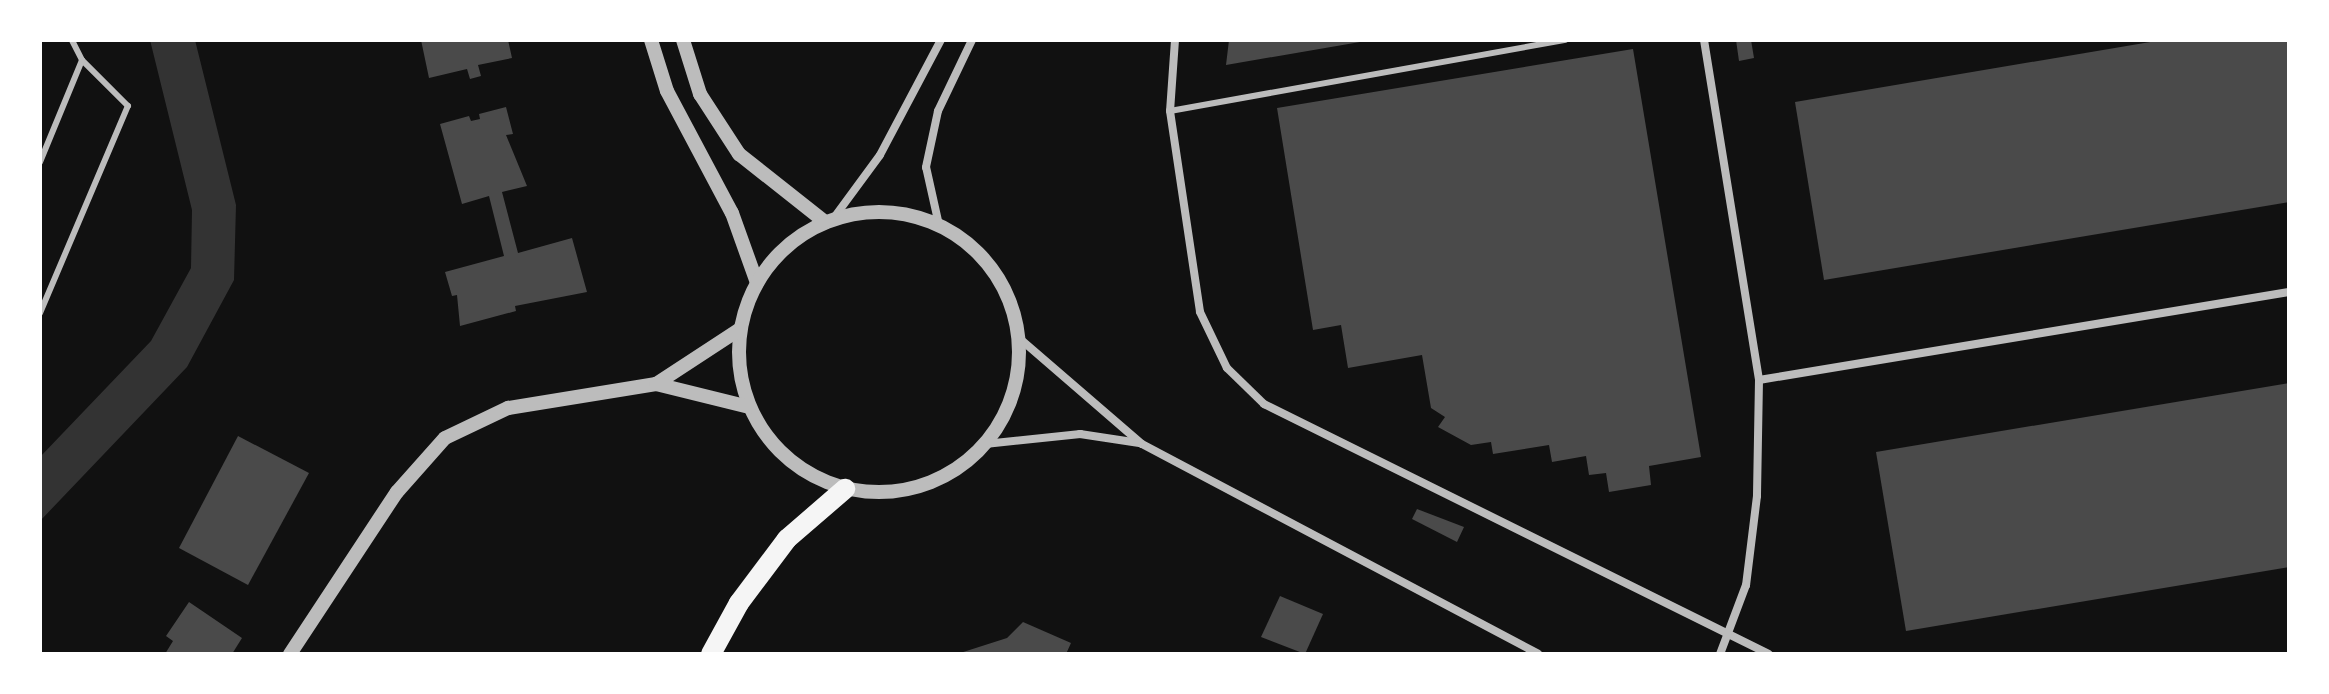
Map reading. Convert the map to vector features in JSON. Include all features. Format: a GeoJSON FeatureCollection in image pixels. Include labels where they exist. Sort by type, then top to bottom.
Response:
{"type":"FeatureCollection","features":[{"type":"Feature","properties":{"kind":"main road"},"geometry":{"type":"LineString","coordinates":[[711,654],[739,603],[787,539],[845,489]]}},
{"type":"Feature","properties":{"kind":"street"},"geometry":{"type":"LineString","coordinates":[[651,40],[667,91],[732,213],[757,283]]}},
{"type":"Feature","properties":{"kind":"street"},"geometry":{"type":"LineString","coordinates":[[683,40],[700,94],[739,154],[829,221],[887,212],[939,225],[969,244],[994,271],[1010,303],[1019,338],[1017,376],[1005,412],[985,444],[956,470],[921,486],[883,493],[845,489],[794,463],[772,444],[749,407],[739,369],[740,329],[757,283],[786,247],[829,221],[880,155],[941,40]]}},
{"type":"Feature","properties":{"kind":"street"},"geometry":{"type":"LineString","coordinates":[[939,225],[926,167],[938,111],[972,40]]}},
{"type":"Feature","properties":{"kind":"street"},"geometry":{"type":"LineString","coordinates":[[1175,40],[1170,111],[1200,312],[1227,368],[1264,404],[1769,654]]}},
{"type":"Feature","properties":{"kind":"street"},"geometry":{"type":"LineString","coordinates":[[1704,40],[1759,380],[1757,496],[1746,585],[1720,654]]}},
{"type":"Feature","properties":{"kind":"street"},"geometry":{"type":"LineString","coordinates":[[1759,380],[2289,292]]}},
{"type":"Feature","properties":{"kind":"street"},"geometry":{"type":"LineString","coordinates":[[656,384],[740,329]]}},
{"type":"Feature","properties":{"kind":"street"},"geometry":{"type":"LineString","coordinates":[[1019,338],[1142,444],[1538,654]]}},
{"type":"Feature","properties":{"kind":"street"},"geometry":{"type":"LineString","coordinates":[[290,654],[397,492],[445,438],[508,408],[656,384],[749,407]]}},
{"type":"Feature","properties":{"kind":"street"},"geometry":{"type":"LineString","coordinates":[[985,444],[1080,434],[1142,444]]}},
{"type":"Feature","properties":{"kind":"lane"},"geometry":{"type":"LineString","coordinates":[[40,313],[128,106],[82,60],[72,40]]}},
{"type":"Feature","properties":{"kind":"lane"},"geometry":{"type":"LineString","coordinates":[[1170,111],[1566,40]]}},
{"type":"Feature","properties":{"kind":"lane"},"geometry":{"type":"LineString","coordinates":[[40,162],[82,60]]}},
{"type":"Feature","properties":{"kind":"shaded area"},"geometry":{"type":"Polygon","coordinates":[[[150,40],[195,40],[236,205],[234,280],[187,367],[40,521],[40,457],[151,341],[191,268],[192,210],[150,40]]]}},
{"type":"Feature","properties":{"kind":"building"},"geometry":{"type":"Polygon","coordinates":[[[421,40],[508,40],[512,58],[478,65],[481,76],[470,79],[467,69],[429,78],[421,40]]]}},
{"type":"Feature","properties":{"kind":"building"},"geometry":{"type":"Polygon","coordinates":[[[1229,40],[1254,42],[1360,42],[1226,65],[1229,40]]]}},
{"type":"Feature","properties":{"kind":"building"},"geometry":{"type":"Polygon","coordinates":[[[1736,40],[1751,40],[1754,58],[1739,61],[1736,40]]]}},
{"type":"Feature","properties":{"kind":"building"},"geometry":{"type":"Polygon","coordinates":[[[2162,40],[2289,40],[2289,202],[1824,280],[1795,102],[2162,40]]]}},
{"type":"Feature","properties":{"kind":"building"},"geometry":{"type":"Polygon","coordinates":[[[1633,49],[1701,457],[1649,466],[1651,485],[1609,492],[1606,473],[1589,475],[1586,456],[1552,462],[1549,445],[1493,454],[1491,442],[1471,445],[1438,427],[1445,417],[1431,408],[1422,355],[1348,368],[1341,325],[1313,330],[1277,108],[1633,49]]]}},
{"type":"Feature","properties":{"kind":"building"},"geometry":{"type":"Polygon","coordinates":[[[506,107],[513,134],[506,135],[527,186],[502,192],[518,253],[572,238],[587,292],[515,306],[516,311],[460,326],[457,295],[452,296],[445,272],[504,256],[489,196],[462,204],[440,124],[469,116],[471,121],[480,119],[479,114],[506,107]]]}},
{"type":"Feature","properties":{"kind":"building"},"geometry":{"type":"Polygon","coordinates":[[[2289,383],[2289,567],[1906,631],[1876,452],[2289,383]]]}},
{"type":"Feature","properties":{"kind":"building"},"geometry":{"type":"Polygon","coordinates":[[[238,436],[309,473],[248,585],[179,548],[238,436]]]}},
{"type":"Feature","properties":{"kind":"building"},"geometry":{"type":"Polygon","coordinates":[[[1417,509],[1464,527],[1457,542],[1412,519],[1417,509]]]}},
{"type":"Feature","properties":{"kind":"building"},"geometry":{"type":"Polygon","coordinates":[[[1280,596],[1323,614],[1305,654],[1261,637],[1280,596]]]}},
{"type":"Feature","properties":{"kind":"building"},"geometry":{"type":"Polygon","coordinates":[[[189,602],[242,638],[232,654],[165,654],[173,641],[166,636],[189,602]]]}},
{"type":"Feature","properties":{"kind":"building"},"geometry":{"type":"Polygon","coordinates":[[[1023,622],[1071,643],[1066,654],[957,654],[1007,638],[1023,622]]]}}]}
